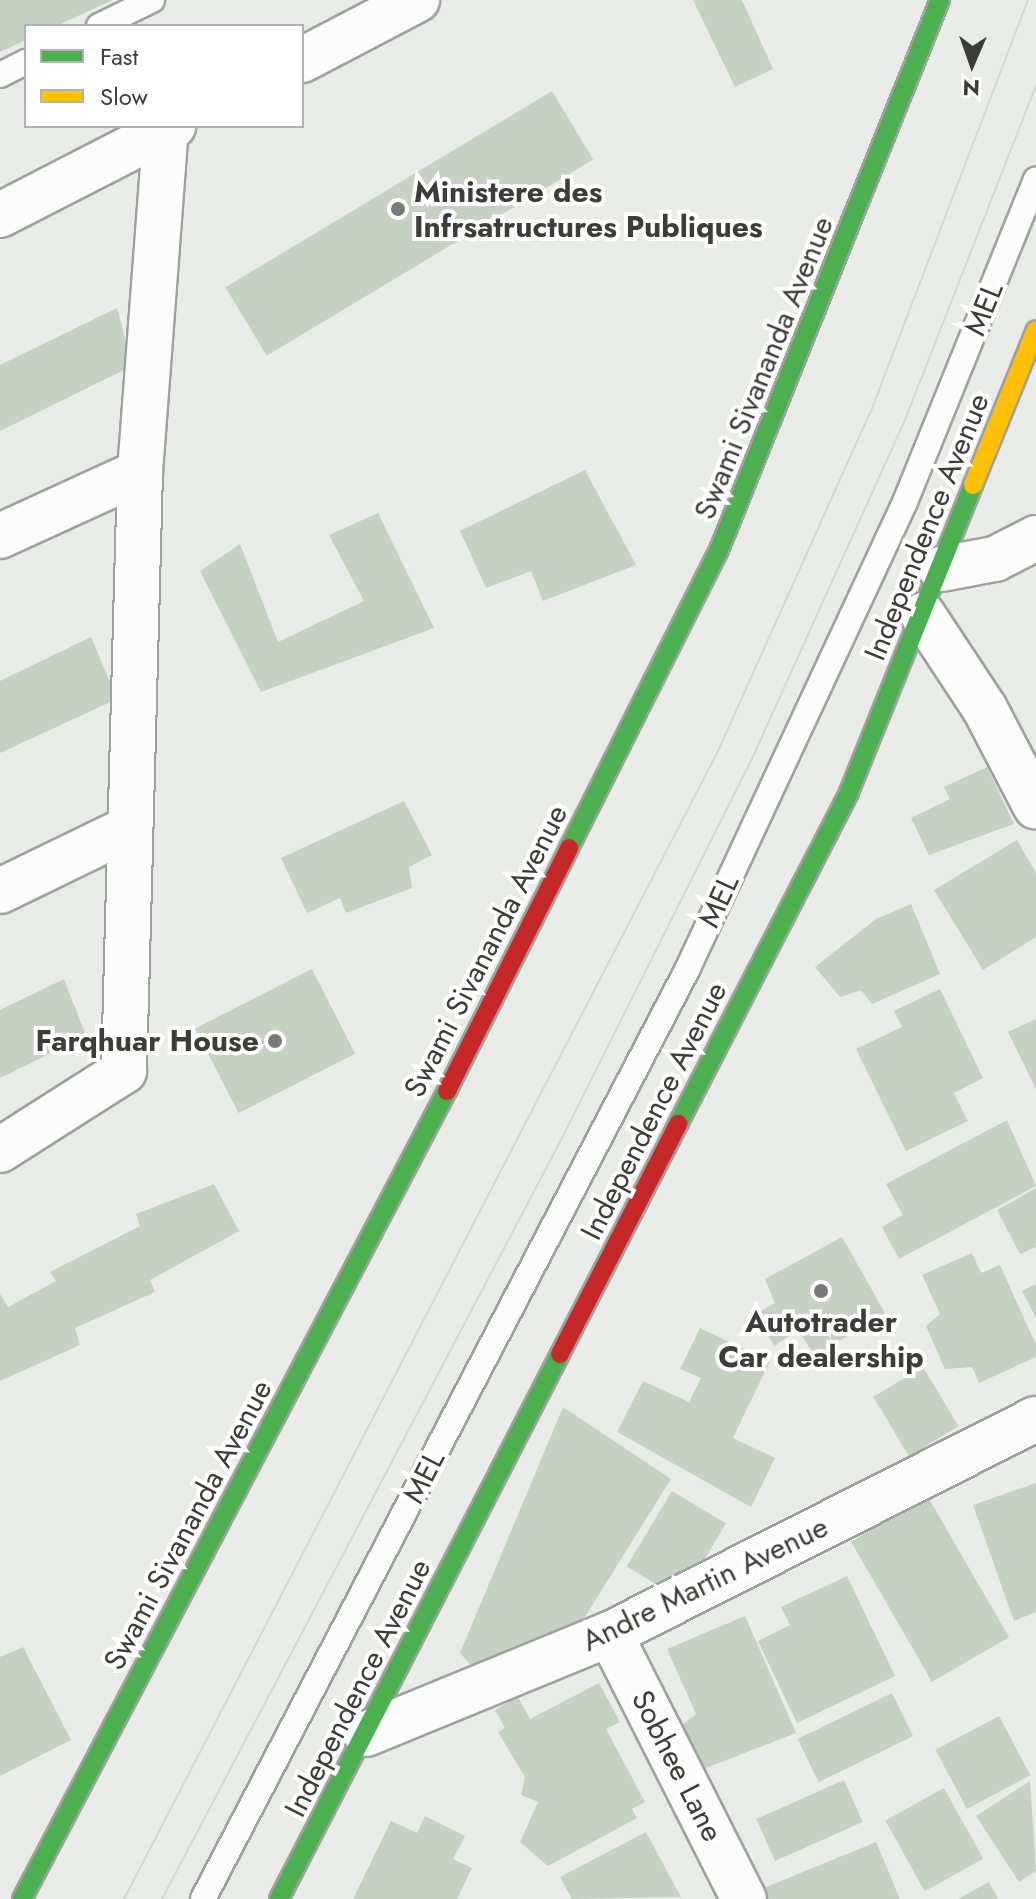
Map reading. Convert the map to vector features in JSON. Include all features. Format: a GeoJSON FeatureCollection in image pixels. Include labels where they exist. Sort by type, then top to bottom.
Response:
{"type":"FeatureCollection","features":[{"type":"Feature","properties":{"kind":"street"},"geometry":{"type":"LineString","coordinates":[[304,59],[417,0]]}},
{"type":"Feature","properties":{"kind":"street","name":"Swami Sivananda Avenue"},"geometry":{"type":"LineString","coordinates":[[22,1899],[416,1152],[719,550],[940,0]]}},
{"type":"Feature","properties":{"kind":"street"},"geometry":{"type":"LineString","coordinates":[[0,215],[170,128]]}},
{"type":"Feature","properties":{"kind":"street"},"geometry":{"type":"LineString","coordinates":[[0,1150],[124,1071],[140,472],[170,128]]}},
{"type":"Feature","properties":{"kind":"street","name":"Independence Avenue"},"geometry":{"type":"LineString","coordinates":[[279,1899],[849,792],[1036,330]]}},
{"type":"Feature","properties":{"kind":"street"},"geometry":{"type":"LineString","coordinates":[[0,536],[140,472]]}},
{"type":"Feature","properties":{"kind":"street"},"geometry":{"type":"LineString","coordinates":[[941,569],[995,559],[1036,538]]}},
{"type":"Feature","properties":{"kind":"street"},"geometry":{"type":"LineString","coordinates":[[923,615],[985,709],[1036,807]]}},
{"type":"Feature","properties":{"kind":"street"},"geometry":{"type":"LineString","coordinates":[[0,891],[130,828]]}},
{"type":"Feature","properties":{"kind":"street","name":"Andre Martin Avenue"},"geometry":{"type":"LineString","coordinates":[[366,1734],[610,1634],[1036,1419]]}},
{"type":"Feature","properties":{"kind":"street","name":"Sobhee Lane"},"geometry":{"type":"LineString","coordinates":[[610,1634],[744,1899]]}},
{"type":"Feature","properties":{"kind":"lane"},"geometry":{"type":"LineString","coordinates":[[103,24],[152,0]]}},
{"type":"Feature","properties":{"kind":"lane"},"geometry":{"type":"LineString","coordinates":[[0,75],[24,63]]}},
{"type":"Feature","properties":{"kind":"lane","name":"MEL"},"geometry":{"type":"LineString","coordinates":[[203,1899],[687,970],[905,502],[1036,180]]}},
{"type":"Feature","properties":{"kind":"building"},"geometry":{"type":"Polygon","coordinates":[[[0,0],[113,0],[60,24],[24,24],[24,41],[0,52],[0,0]]]}},
{"type":"Feature","properties":{"kind":"building"},"geometry":{"type":"Polygon","coordinates":[[[693,0],[742,0],[773,69],[735,87],[693,0]]]}},
{"type":"Feature","properties":{"kind":"building","name":"Ministere des Infrsatructures Publiques"},"geometry":{"type":"Polygon","coordinates":[[[552,91],[593,160],[267,356],[225,287],[552,91]]]}},
{"type":"Feature","properties":{"kind":"building"},"geometry":{"type":"Polygon","coordinates":[[[117,308],[132,366],[0,431],[0,365],[117,308]]]}},
{"type":"Feature","properties":{"kind":"building"},"geometry":{"type":"Polygon","coordinates":[[[585,470],[636,565],[543,601],[531,571],[486,588],[460,531],[585,470]]]}},
{"type":"Feature","properties":{"kind":"building"},"geometry":{"type":"Polygon","coordinates":[[[378,513],[434,628],[261,692],[200,571],[240,544],[278,642],[364,601],[329,535],[378,513]]]}},
{"type":"Feature","properties":{"kind":"building"},"geometry":{"type":"Polygon","coordinates":[[[91,637],[117,699],[0,753],[0,681],[91,637]]]}},
{"type":"Feature","properties":{"kind":"building"},"geometry":{"type":"Polygon","coordinates":[[[987,767],[1014,824],[929,855],[911,818],[950,799],[944,787],[987,767]]]}},
{"type":"Feature","properties":{"kind":"building"},"geometry":{"type":"Polygon","coordinates":[[[404,801],[432,855],[409,867],[412,888],[346,913],[340,898],[307,913],[281,858],[404,801]]]}},
{"type":"Feature","properties":{"kind":"building"},"geometry":{"type":"Polygon","coordinates":[[[1017,840],[1036,873],[1036,937],[983,970],[934,890],[1017,840]]]}},
{"type":"Feature","properties":{"kind":"building"},"geometry":{"type":"Polygon","coordinates":[[[911,904],[940,974],[872,1004],[861,990],[840,997],[815,967],[876,919],[911,904]]]}},
{"type":"Feature","properties":{"kind":"building","name":"Farqhuar House"},"geometry":{"type":"Polygon","coordinates":[[[312,969],[355,1054],[238,1113],[195,1028],[312,969]]]}},
{"type":"Feature","properties":{"kind":"building"},"geometry":{"type":"Polygon","coordinates":[[[64,979],[86,1036],[0,1078],[0,1010],[64,979]]]}},
{"type":"Feature","properties":{"kind":"building"},"geometry":{"type":"Polygon","coordinates":[[[940,989],[983,1078],[954,1093],[968,1121],[906,1151],[856,1049],[902,1027],[894,1011],[940,989]]]}},
{"type":"Feature","properties":{"kind":"building"},"geometry":{"type":"Polygon","coordinates":[[[1036,1019],[1036,1089],[1008,1032],[1036,1019]]]}},
{"type":"Feature","properties":{"kind":"building"},"geometry":{"type":"Polygon","coordinates":[[[1007,1120],[1036,1186],[899,1259],[882,1227],[903,1215],[886,1184],[1007,1120]]]}},
{"type":"Feature","properties":{"kind":"building"},"geometry":{"type":"Polygon","coordinates":[[[214,1184],[239,1231],[150,1280],[155,1292],[75,1328],[80,1345],[0,1381],[0,1294],[8,1307],[56,1281],[50,1272],[140,1226],[136,1214],[214,1184]]]}},
{"type":"Feature","properties":{"kind":"building"},"geometry":{"type":"Polygon","coordinates":[[[1036,1188],[1036,1247],[1020,1254],[997,1210],[1036,1188]]]}},
{"type":"Feature","properties":{"kind":"building","name":"Autotrader Car dealership"},"geometry":{"type":"Polygon","coordinates":[[[842,1237],[885,1313],[815,1356],[798,1330],[774,1346],[756,1314],[775,1303],[765,1279],[842,1237]]]}},
{"type":"Feature","properties":{"kind":"building"},"geometry":{"type":"Polygon","coordinates":[[[972,1253],[981,1273],[1000,1265],[1036,1345],[1036,1357],[979,1383],[972,1367],[945,1369],[926,1326],[940,1314],[922,1275],[972,1253]]]}},
{"type":"Feature","properties":{"kind":"building"},"geometry":{"type":"Polygon","coordinates":[[[1036,1284],[1036,1318],[1022,1291],[1036,1284]]]}},
{"type":"Feature","properties":{"kind":"building"},"geometry":{"type":"Polygon","coordinates":[[[700,1328],[770,1361],[733,1438],[775,1458],[751,1507],[617,1432],[643,1381],[689,1402],[701,1378],[680,1369],[700,1328]]]}},
{"type":"Feature","properties":{"kind":"building"},"geometry":{"type":"Polygon","coordinates":[[[923,1367],[959,1426],[909,1456],[873,1397],[923,1367]]]}},
{"type":"Feature","properties":{"kind":"building"},"geometry":{"type":"Polygon","coordinates":[[[563,1407],[671,1479],[583,1620],[476,1671],[460,1653],[563,1407]]]}},
{"type":"Feature","properties":{"kind":"building"},"geometry":{"type":"Polygon","coordinates":[[[1036,1483],[1036,1612],[1014,1621],[973,1505],[1036,1483]]]}},
{"type":"Feature","properties":{"kind":"building"},"geometry":{"type":"Polygon","coordinates":[[[672,1491],[726,1523],[681,1599],[627,1566],[672,1491]]]}},
{"type":"Feature","properties":{"kind":"building"},"geometry":{"type":"Polygon","coordinates":[[[928,1497],[1009,1637],[932,1682],[851,1542],[928,1497]]]}},
{"type":"Feature","properties":{"kind":"building"},"geometry":{"type":"Polygon","coordinates":[[[847,1576],[895,1676],[797,1723],[758,1641],[790,1625],[781,1607],[847,1576]]]}},
{"type":"Feature","properties":{"kind":"building"},"geometry":{"type":"Polygon","coordinates":[[[745,1616],[796,1733],[693,1773],[680,1727],[696,1714],[667,1649],[745,1616]]]}},
{"type":"Feature","properties":{"kind":"building"},"geometry":{"type":"Polygon","coordinates":[[[23,1647],[71,1740],[0,1776],[0,1657],[23,1647]]]}},
{"type":"Feature","properties":{"kind":"building"},"geometry":{"type":"Polygon","coordinates":[[[599,1683],[620,1722],[606,1729],[645,1802],[632,1809],[637,1818],[548,1866],[520,1842],[538,1802],[521,1795],[525,1777],[498,1732],[505,1728],[495,1710],[518,1697],[530,1719],[599,1683]]]}},
{"type":"Feature","properties":{"kind":"building"},"geometry":{"type":"Polygon","coordinates":[[[892,1693],[913,1736],[819,1782],[798,1739],[892,1693]]]}},
{"type":"Feature","properties":{"kind":"building"},"geometry":{"type":"Polygon","coordinates":[[[999,1716],[1030,1775],[967,1809],[935,1750],[999,1716]]]}},
{"type":"Feature","properties":{"kind":"building"},"geometry":{"type":"Polygon","coordinates":[[[844,1780],[863,1822],[775,1861],[756,1819],[844,1780]]]}},
{"type":"Feature","properties":{"kind":"building"},"geometry":{"type":"Polygon","coordinates":[[[1030,1781],[1036,1871],[1019,1882],[976,1816],[1030,1781]]]}},
{"type":"Feature","properties":{"kind":"building"},"geometry":{"type":"Polygon","coordinates":[[[944,1788],[983,1859],[925,1891],[885,1820],[944,1788]]]}},
{"type":"Feature","properties":{"kind":"building"},"geometry":{"type":"Polygon","coordinates":[[[425,1816],[465,1836],[453,1859],[472,1868],[457,1899],[353,1899],[391,1821],[417,1833],[425,1816]]]}},
{"type":"Feature","properties":{"kind":"building"},"geometry":{"type":"Polygon","coordinates":[[[646,1832],[681,1897],[572,1899],[560,1877],[646,1832]]]}},
{"type":"Feature","properties":{"kind":"building"},"geometry":{"type":"Polygon","coordinates":[[[876,1842],[900,1899],[763,1899],[759,1890],[876,1842]]]}},
{"type":"Feature","properties":{"kind":"building"},"geometry":{"type":"Polygon","coordinates":[[[989,1882],[998,1899],[958,1899],[989,1882]]]}},
{"type":"Feature","properties":{"kind":"tram line"},"geometry":{"type":"LineString","coordinates":[[124,1899],[718,751],[871,411],[1028,0]]}},
{"type":"Feature","properties":{"kind":"tram line"},"geometry":{"type":"LineString","coordinates":[[162,1899],[562,1138],[751,761],[903,425],[1036,85]]}},
{"type":"Feature","properties":{"kind":"traffic: fast"},"geometry":{"type":"LineString","coordinates":[[569,848],[719,550],[940,0]]}},
{"type":"Feature","properties":{"kind":"traffic: fast"},"geometry":{"type":"LineString","coordinates":[[678,1124],[849,792],[973,485]]}},
{"type":"Feature","properties":{"kind":"traffic: fast"},"geometry":{"type":"LineString","coordinates":[[22,1899],[447,1091]]}},
{"type":"Feature","properties":{"kind":"traffic: fast"},"geometry":{"type":"LineString","coordinates":[[279,1899],[560,1354]]}},
{"type":"Feature","properties":{"kind":"traffic: slow"},"geometry":{"type":"LineString","coordinates":[[973,485],[1036,330]]}},
{"type":"Feature","properties":{"kind":"traffic: jam"},"geometry":{"type":"LineString","coordinates":[[447,1091],[569,848]]}},
{"type":"Feature","properties":{"kind":"traffic: jam"},"geometry":{"type":"LineString","coordinates":[[560,1354],[678,1124]]}},
{"type":"Feature","properties":{"kind":"place","name":"Ministere des Infrsatructures Publiques"},"geometry":{"type":"Point","coordinates":[398,209]}},
{"type":"Feature","properties":{"kind":"place","name":"Farqhuar House"},"geometry":{"type":"Point","coordinates":[275,1041]}},
{"type":"Feature","properties":{"kind":"place","name":"Autotrader Car dealership"},"geometry":{"type":"Point","coordinates":[821,1291]}}]}
